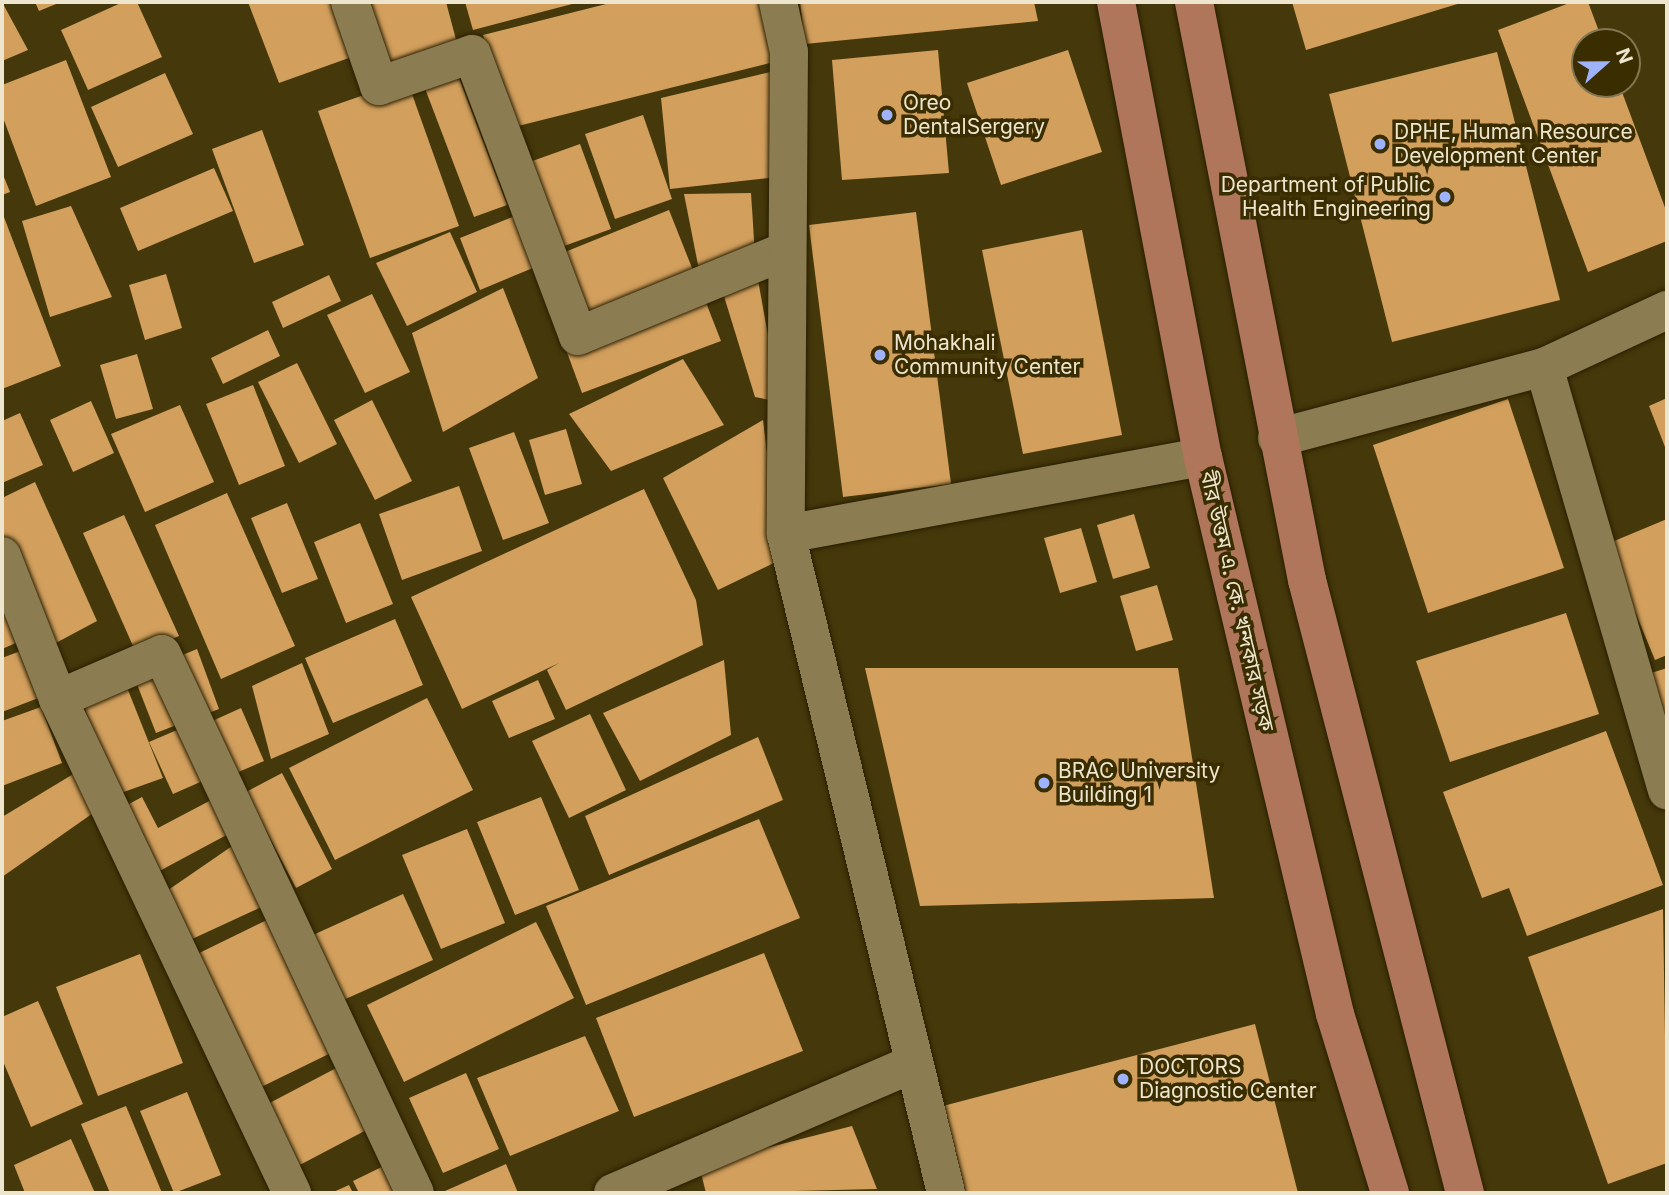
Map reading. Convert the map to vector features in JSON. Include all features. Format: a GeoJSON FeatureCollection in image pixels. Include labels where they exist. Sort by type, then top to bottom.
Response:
{"type":"FeatureCollection","features":[{"type":"Feature","properties":{"kind":"main road","name":"বীর উত্তম এ. কে. খন্দকার সড়ক"},"geometry":{"type":"LineString","coordinates":[[1116,2],[1203,457],[1335,1014],[1390,1193]]}},
{"type":"Feature","properties":{"kind":"main road"},"geometry":{"type":"LineString","coordinates":[[1194,2],[1277,438],[1307,580],[1465,1193]]}},
{"type":"Feature","properties":{"kind":"street"},"geometry":{"type":"LineString","coordinates":[[350,2],[379,86],[472,54],[578,336],[785,251]]}},
{"type":"Feature","properties":{"kind":"street"},"geometry":{"type":"LineString","coordinates":[[778,2],[789,52],[785,251],[791,396],[786,534],[946,1193]]}},
{"type":"Feature","properties":{"kind":"street"},"geometry":{"type":"LineString","coordinates":[[1277,438],[1544,367],[1667,310]]}},
{"type":"Feature","properties":{"kind":"street"},"geometry":{"type":"LineString","coordinates":[[1544,367],[1667,790]]}},
{"type":"Feature","properties":{"kind":"street"},"geometry":{"type":"LineString","coordinates":[[786,534],[1203,457]]}},
{"type":"Feature","properties":{"kind":"street"},"geometry":{"type":"LineString","coordinates":[[2,556],[58,699],[292,1193]]}},
{"type":"Feature","properties":{"kind":"street"},"geometry":{"type":"LineString","coordinates":[[58,699],[162,654],[415,1193]]}},
{"type":"Feature","properties":{"kind":"street"},"geometry":{"type":"LineString","coordinates":[[613,1193],[913,1064]]}},
{"type":"Feature","properties":{"kind":"building"},"geometry":{"type":"Polygon","coordinates":[[[2,2],[28,50],[2,61],[2,2]]]}},
{"type":"Feature","properties":{"kind":"building"},"geometry":{"type":"Polygon","coordinates":[[[35,2],[61,2],[39,11],[35,2]]]}},
{"type":"Feature","properties":{"kind":"building"},"geometry":{"type":"Polygon","coordinates":[[[123,2],[137,2],[162,57],[88,90],[61,30],[123,2]]]}},
{"type":"Feature","properties":{"kind":"building"},"geometry":{"type":"Polygon","coordinates":[[[248,2],[340,2],[360,54],[279,83],[248,2]]]}},
{"type":"Feature","properties":{"kind":"building"},"geometry":{"type":"Polygon","coordinates":[[[361,2],[446,2],[458,47],[385,66],[361,2]]]}},
{"type":"Feature","properties":{"kind":"building"},"geometry":{"type":"Polygon","coordinates":[[[465,2],[576,2],[576,3],[473,30],[465,2]]]}},
{"type":"Feature","properties":{"kind":"building"},"geometry":{"type":"Polygon","coordinates":[[[614,2],[763,2],[778,61],[506,129],[483,35],[614,2]]]}},
{"type":"Feature","properties":{"kind":"building"},"geometry":{"type":"Polygon","coordinates":[[[800,2],[1034,2],[1038,21],[805,44],[800,2]]]}},
{"type":"Feature","properties":{"kind":"building"},"geometry":{"type":"Polygon","coordinates":[[[1292,2],[1464,2],[1306,50],[1292,2]]]}},
{"type":"Feature","properties":{"kind":"building"},"geometry":{"type":"Polygon","coordinates":[[[1572,2],[1588,2],[1598,28],[1571,28],[1571,98],[1624,98],[1667,213],[1667,241],[1588,272],[1498,30],[1572,2]]]}},
{"type":"Feature","properties":{"kind":"building"},"geometry":{"type":"Polygon","coordinates":[[[938,50],[949,173],[842,180],[832,60],[938,50]]]}},
{"type":"Feature","properties":{"kind":"building"},"geometry":{"type":"Polygon","coordinates":[[[1068,50],[1102,152],[1001,185],[967,83],[1068,50]]]}},
{"type":"Feature","properties":{"kind":"building","name":"Department of Public Health Engineering"},"geometry":{"type":"Polygon","coordinates":[[[1497,52],[1560,300],[1392,342],[1329,94],[1497,52]]]}},
{"type":"Feature","properties":{"kind":"building"},"geometry":{"type":"Polygon","coordinates":[[[66,60],[111,177],[36,206],[2,115],[2,85],[66,60]]]}},
{"type":"Feature","properties":{"kind":"building"},"geometry":{"type":"Polygon","coordinates":[[[454,65],[507,205],[474,217],[421,78],[454,65]]]}},
{"type":"Feature","properties":{"kind":"building"},"geometry":{"type":"Polygon","coordinates":[[[779,70],[777,177],[670,189],[661,98],[779,70]]]}},
{"type":"Feature","properties":{"kind":"building"},"geometry":{"type":"Polygon","coordinates":[[[165,73],[193,134],[118,167],[91,107],[165,73]]]}},
{"type":"Feature","properties":{"kind":"building"},"geometry":{"type":"Polygon","coordinates":[[[407,80],[459,226],[370,258],[318,111],[407,80]]]}},
{"type":"Feature","properties":{"kind":"building"},"geometry":{"type":"Polygon","coordinates":[[[643,115],[672,199],[615,219],[585,134],[643,115]]]}},
{"type":"Feature","properties":{"kind":"building"},"geometry":{"type":"Polygon","coordinates":[[[262,130],[304,245],[254,263],[212,149],[262,130]]]}},
{"type":"Feature","properties":{"kind":"building"},"geometry":{"type":"Polygon","coordinates":[[[580,144],[611,229],[553,250],[524,164],[580,144]]]}},
{"type":"Feature","properties":{"kind":"building"},"geometry":{"type":"Polygon","coordinates":[[[214,168],[233,211],[138,251],[120,208],[214,168]]]}},
{"type":"Feature","properties":{"kind":"building"},"geometry":{"type":"Polygon","coordinates":[[[2,172],[10,192],[2,195],[2,172]]]}},
{"type":"Feature","properties":{"kind":"building"},"geometry":{"type":"Polygon","coordinates":[[[751,193],[755,255],[699,270],[684,194],[751,193]]]}},
{"type":"Feature","properties":{"kind":"building"},"geometry":{"type":"Polygon","coordinates":[[[71,206],[112,297],[50,317],[22,221],[71,206]]]}},
{"type":"Feature","properties":{"kind":"building"},"geometry":{"type":"Polygon","coordinates":[[[669,210],[698,283],[584,328],[555,256],[669,210]]]}},
{"type":"Feature","properties":{"kind":"building"},"geometry":{"type":"Polygon","coordinates":[[[2,212],[61,366],[2,389],[2,212]]]}},
{"type":"Feature","properties":{"kind":"building"},"geometry":{"type":"Polygon","coordinates":[[[525,212],[545,263],[480,290],[460,238],[525,212]]]}},
{"type":"Feature","properties":{"kind":"building","name":"Mohakhali Community Center"},"geometry":{"type":"Polygon","coordinates":[[[916,212],[951,484],[843,497],[809,225],[916,212]]]}},
{"type":"Feature","properties":{"kind":"building"},"geometry":{"type":"Polygon","coordinates":[[[1082,230],[1122,435],[1023,454],[982,250],[1082,230]]]}},
{"type":"Feature","properties":{"kind":"building"},"geometry":{"type":"Polygon","coordinates":[[[450,232],[477,292],[407,326],[376,263],[450,232]]]}},
{"type":"Feature","properties":{"kind":"building"},"geometry":{"type":"Polygon","coordinates":[[[756,269],[780,402],[755,397],[719,280],[756,269]]]}},
{"type":"Feature","properties":{"kind":"building"},"geometry":{"type":"Polygon","coordinates":[[[166,274],[182,328],[145,340],[129,285],[166,274]]]}},
{"type":"Feature","properties":{"kind":"building"},"geometry":{"type":"Polygon","coordinates":[[[329,275],[341,301],[283,328],[272,302],[329,275]]]}},
{"type":"Feature","properties":{"kind":"building"},"geometry":{"type":"Polygon","coordinates":[[[503,288],[538,378],[443,432],[412,333],[503,288]]]}},
{"type":"Feature","properties":{"kind":"building"},"geometry":{"type":"Polygon","coordinates":[[[372,294],[410,372],[365,393],[327,315],[372,294]]]}},
{"type":"Feature","properties":{"kind":"building"},"geometry":{"type":"Polygon","coordinates":[[[703,295],[721,341],[582,393],[565,347],[703,295]]]}},
{"type":"Feature","properties":{"kind":"building"},"geometry":{"type":"Polygon","coordinates":[[[268,330],[280,356],[223,384],[211,358],[268,330]]]}},
{"type":"Feature","properties":{"kind":"building"},"geometry":{"type":"Polygon","coordinates":[[[137,354],[153,409],[116,419],[100,365],[137,354]]]}},
{"type":"Feature","properties":{"kind":"building"},"geometry":{"type":"Polygon","coordinates":[[[683,359],[724,425],[611,471],[569,414],[683,359]]]}},
{"type":"Feature","properties":{"kind":"building"},"geometry":{"type":"Polygon","coordinates":[[[297,363],[337,444],[299,463],[258,382],[297,363]]]}},
{"type":"Feature","properties":{"kind":"building"},"geometry":{"type":"Polygon","coordinates":[[[253,385],[285,466],[239,485],[206,404],[253,385]]]}},
{"type":"Feature","properties":{"kind":"building"},"geometry":{"type":"Polygon","coordinates":[[[1667,398],[1667,452],[1649,406],[1667,398]]]}},
{"type":"Feature","properties":{"kind":"building"},"geometry":{"type":"Polygon","coordinates":[[[1508,399],[1564,568],[1428,613],[1373,445],[1508,399]]]}},
{"type":"Feature","properties":{"kind":"building"},"geometry":{"type":"Polygon","coordinates":[[[372,400],[412,481],[375,500],[334,420],[372,400]]]}},
{"type":"Feature","properties":{"kind":"building"},"geometry":{"type":"Polygon","coordinates":[[[91,401],[114,453],[73,472],[50,420],[91,401]]]}},
{"type":"Feature","properties":{"kind":"building"},"geometry":{"type":"Polygon","coordinates":[[[180,405],[214,482],[145,512],[111,434],[180,405]]]}},
{"type":"Feature","properties":{"kind":"building"},"geometry":{"type":"Polygon","coordinates":[[[20,413],[43,465],[2,483],[2,421],[20,413]]]}},
{"type":"Feature","properties":{"kind":"building"},"geometry":{"type":"Polygon","coordinates":[[[763,420],[780,560],[718,590],[663,478],[763,420]]]}},
{"type":"Feature","properties":{"kind":"building"},"geometry":{"type":"Polygon","coordinates":[[[566,429],[582,484],[545,495],[529,440],[566,429]]]}},
{"type":"Feature","properties":{"kind":"building"},"geometry":{"type":"Polygon","coordinates":[[[514,432],[549,523],[503,540],[469,448],[514,432]]]}},
{"type":"Feature","properties":{"kind":"building"},"geometry":{"type":"Polygon","coordinates":[[[35,482],[97,621],[52,645],[2,533],[2,498],[35,482]]]}},
{"type":"Feature","properties":{"kind":"building"},"geometry":{"type":"Polygon","coordinates":[[[459,486],[482,551],[402,580],[379,514],[459,486]]]}},
{"type":"Feature","properties":{"kind":"building"},"geometry":{"type":"Polygon","coordinates":[[[644,489],[696,600],[703,645],[566,710],[547,670],[559,663],[462,709],[411,597],[644,489]]]}},
{"type":"Feature","properties":{"kind":"building"},"geometry":{"type":"Polygon","coordinates":[[[227,493],[295,646],[221,679],[155,525],[227,493]]]}},
{"type":"Feature","properties":{"kind":"building"},"geometry":{"type":"Polygon","coordinates":[[[287,503],[318,579],[282,593],[251,518],[287,503]]]}},
{"type":"Feature","properties":{"kind":"building"},"geometry":{"type":"Polygon","coordinates":[[[1134,514],[1150,568],[1113,579],[1097,525],[1134,514]]]}},
{"type":"Feature","properties":{"kind":"building"},"geometry":{"type":"Polygon","coordinates":[[[124,515],[179,636],[137,655],[83,533],[124,515]]]}},
{"type":"Feature","properties":{"kind":"building"},"geometry":{"type":"Polygon","coordinates":[[[1667,519],[1667,655],[1655,660],[1607,544],[1667,519]]]}},
{"type":"Feature","properties":{"kind":"building"},"geometry":{"type":"Polygon","coordinates":[[[360,523],[393,604],[346,623],[314,542],[360,523]]]}},
{"type":"Feature","properties":{"kind":"building"},"geometry":{"type":"Polygon","coordinates":[[[1081,528],[1097,582],[1060,593],[1044,538],[1081,528]]]}},
{"type":"Feature","properties":{"kind":"building"},"geometry":{"type":"Polygon","coordinates":[[[2,585],[25,639],[2,649],[2,585]]]}},
{"type":"Feature","properties":{"kind":"building"},"geometry":{"type":"Polygon","coordinates":[[[1157,585],[1173,640],[1136,651],[1120,596],[1157,585]]]}},
{"type":"Feature","properties":{"kind":"building"},"geometry":{"type":"Polygon","coordinates":[[[1566,613],[1599,714],[1450,762],[1416,661],[1566,613]]]}},
{"type":"Feature","properties":{"kind":"building"},"geometry":{"type":"Polygon","coordinates":[[[395,619],[423,685],[333,723],[305,658],[395,619]]]}},
{"type":"Feature","properties":{"kind":"building"},"geometry":{"type":"Polygon","coordinates":[[[197,649],[219,709],[195,718],[173,659],[197,649]]]}},
{"type":"Feature","properties":{"kind":"building"},"geometry":{"type":"Polygon","coordinates":[[[23,650],[41,697],[2,712],[2,658],[23,650]]]}},
{"type":"Feature","properties":{"kind":"building"},"geometry":{"type":"Polygon","coordinates":[[[724,660],[731,735],[640,781],[603,713],[724,660]]]}},
{"type":"Feature","properties":{"kind":"building"},"geometry":{"type":"Polygon","coordinates":[[[302,663],[329,734],[271,759],[252,686],[302,663]]]}},
{"type":"Feature","properties":{"kind":"building"},"geometry":{"type":"Polygon","coordinates":[[[157,665],[179,724],[156,733],[133,674],[157,665]]]}},
{"type":"Feature","properties":{"kind":"building","name":"BRAC University Building 1"},"geometry":{"type":"Polygon","coordinates":[[[865,668],[1178,668],[1214,898],[920,906],[865,668]]]}},
{"type":"Feature","properties":{"kind":"building"},"geometry":{"type":"Polygon","coordinates":[[[1667,668],[1667,729],[1648,674],[1667,668]]]}},
{"type":"Feature","properties":{"kind":"building"},"geometry":{"type":"Polygon","coordinates":[[[124,680],[163,778],[118,794],[82,702],[124,680]]]}},
{"type":"Feature","properties":{"kind":"building"},"geometry":{"type":"Polygon","coordinates":[[[538,680],[555,719],[509,738],[492,701],[538,680]]]}},
{"type":"Feature","properties":{"kind":"building"},"geometry":{"type":"Polygon","coordinates":[[[427,698],[473,790],[335,860],[289,768],[427,698]]]}},
{"type":"Feature","properties":{"kind":"building"},"geometry":{"type":"Polygon","coordinates":[[[41,707],[62,763],[2,786],[2,721],[41,707]]]}},
{"type":"Feature","properties":{"kind":"building"},"geometry":{"type":"Polygon","coordinates":[[[241,708],[264,761],[222,779],[199,727],[241,708]]]}},
{"type":"Feature","properties":{"kind":"building"},"geometry":{"type":"Polygon","coordinates":[[[590,714],[626,790],[569,818],[532,741],[590,714]]]}},
{"type":"Feature","properties":{"kind":"building"},"geometry":{"type":"Polygon","coordinates":[[[191,724],[214,776],[173,794],[149,742],[191,724]]]}},
{"type":"Feature","properties":{"kind":"building"},"geometry":{"type":"Polygon","coordinates":[[[1606,731],[1663,885],[1527,936],[1509,888],[1482,898],[1443,792],[1606,731]]]}},
{"type":"Feature","properties":{"kind":"building"},"geometry":{"type":"Polygon","coordinates":[[[758,737],[783,800],[609,875],[585,816],[758,737]]]}},
{"type":"Feature","properties":{"kind":"building"},"geometry":{"type":"Polygon","coordinates":[[[80,770],[96,811],[2,877],[2,817],[80,770]]]}},
{"type":"Feature","properties":{"kind":"building"},"geometry":{"type":"Polygon","coordinates":[[[282,773],[332,869],[296,888],[246,792],[282,773]]]}},
{"type":"Feature","properties":{"kind":"building"},"geometry":{"type":"Polygon","coordinates":[[[142,797],[158,828],[215,798],[234,831],[152,875],[118,810],[142,797]]]}},
{"type":"Feature","properties":{"kind":"building"},"geometry":{"type":"Polygon","coordinates":[[[541,797],[579,890],[515,915],[477,822],[541,797]]]}},
{"type":"Feature","properties":{"kind":"building"},"geometry":{"type":"Polygon","coordinates":[[[759,819],[800,918],[586,1005],[546,906],[759,819]]]}},
{"type":"Feature","properties":{"kind":"building"},"geometry":{"type":"Polygon","coordinates":[[[467,829],[505,923],[441,949],[402,855],[467,829]]]}},
{"type":"Feature","properties":{"kind":"building"},"geometry":{"type":"Polygon","coordinates":[[[238,842],[270,903],[177,946],[158,897],[238,842]]]}},
{"type":"Feature","properties":{"kind":"building"},"geometry":{"type":"Polygon","coordinates":[[[403,894],[433,960],[332,1005],[302,940],[403,894]]]}},
{"type":"Feature","properties":{"kind":"building"},"geometry":{"type":"Polygon","coordinates":[[[1663,909],[1667,1163],[1608,1184],[1528,957],[1663,909]]]}},
{"type":"Feature","properties":{"kind":"building"},"geometry":{"type":"Polygon","coordinates":[[[275,916],[339,1049],[249,1093],[185,960],[275,916]]]}},
{"type":"Feature","properties":{"kind":"building"},"geometry":{"type":"Polygon","coordinates":[[[536,922],[574,998],[404,1082],[367,1005],[536,922]]]}},
{"type":"Feature","properties":{"kind":"building"},"geometry":{"type":"Polygon","coordinates":[[[764,953],[803,1051],[634,1117],[596,1018],[764,953]]]}},
{"type":"Feature","properties":{"kind":"building"},"geometry":{"type":"Polygon","coordinates":[[[140,954],[183,1063],[98,1096],[56,987],[140,954]]]}},
{"type":"Feature","properties":{"kind":"building"},"geometry":{"type":"Polygon","coordinates":[[[38,1001],[83,1104],[31,1127],[2,1059],[2,1017],[38,1001]]]}},
{"type":"Feature","properties":{"kind":"building"},"geometry":{"type":"Polygon","coordinates":[[[1255,1024],[1298,1193],[964,1193],[943,1106],[1255,1024]]]}},
{"type":"Feature","properties":{"kind":"building"},"geometry":{"type":"Polygon","coordinates":[[[585,1036],[619,1111],[510,1156],[477,1078],[585,1036]]]}},
{"type":"Feature","properties":{"kind":"building"},"geometry":{"type":"Polygon","coordinates":[[[342,1065],[374,1126],[294,1168],[262,1107],[342,1065]]]}},
{"type":"Feature","properties":{"kind":"building"},"geometry":{"type":"Polygon","coordinates":[[[466,1073],[499,1149],[443,1173],[409,1098],[466,1073]]]}},
{"type":"Feature","properties":{"kind":"building"},"geometry":{"type":"Polygon","coordinates":[[[187,1092],[221,1175],[174,1193],[140,1111],[187,1092]]]}},
{"type":"Feature","properties":{"kind":"building"},"geometry":{"type":"Polygon","coordinates":[[[126,1106],[162,1193],[110,1193],[81,1124],[126,1106]]]}},
{"type":"Feature","properties":{"kind":"building"},"geometry":{"type":"Polygon","coordinates":[[[852,1126],[877,1189],[706,1193],[699,1165],[852,1126]]]}},
{"type":"Feature","properties":{"kind":"building"},"geometry":{"type":"Polygon","coordinates":[[[71,1139],[95,1193],[25,1193],[14,1165],[71,1139]]]}},
{"type":"Feature","properties":{"kind":"building"},"geometry":{"type":"Polygon","coordinates":[[[394,1161],[409,1193],[359,1193],[353,1181],[394,1161]]]}},
{"type":"Feature","properties":{"kind":"building"},"geometry":{"type":"Polygon","coordinates":[[[506,1164],[518,1193],[445,1191],[506,1164]]]}},
{"type":"Feature","properties":{"kind":"building"},"geometry":{"type":"Polygon","coordinates":[[[349,1185],[353,1193],[331,1193],[349,1185]]]}},
{"type":"Feature","properties":{"kind":"place","name":"Oreo DentalSergery"},"geometry":{"type":"Point","coordinates":[887,115]}},
{"type":"Feature","properties":{"kind":"place","name":"DPHE, Human Resource Development Center"},"geometry":{"type":"Point","coordinates":[1380,144]}},
{"type":"Feature","properties":{"kind":"place","name":"Department of Public Health Engineering"},"geometry":{"type":"Point","coordinates":[1445,197]}},
{"type":"Feature","properties":{"kind":"place","name":"Mohakhali Community Center"},"geometry":{"type":"Point","coordinates":[880,355]}},
{"type":"Feature","properties":{"kind":"place","name":"BRAC University Building 1"},"geometry":{"type":"Point","coordinates":[1044,783]}},
{"type":"Feature","properties":{"kind":"place","name":"DOCTORS Diagnostic Center"},"geometry":{"type":"Point","coordinates":[1123,1079]}}]}
